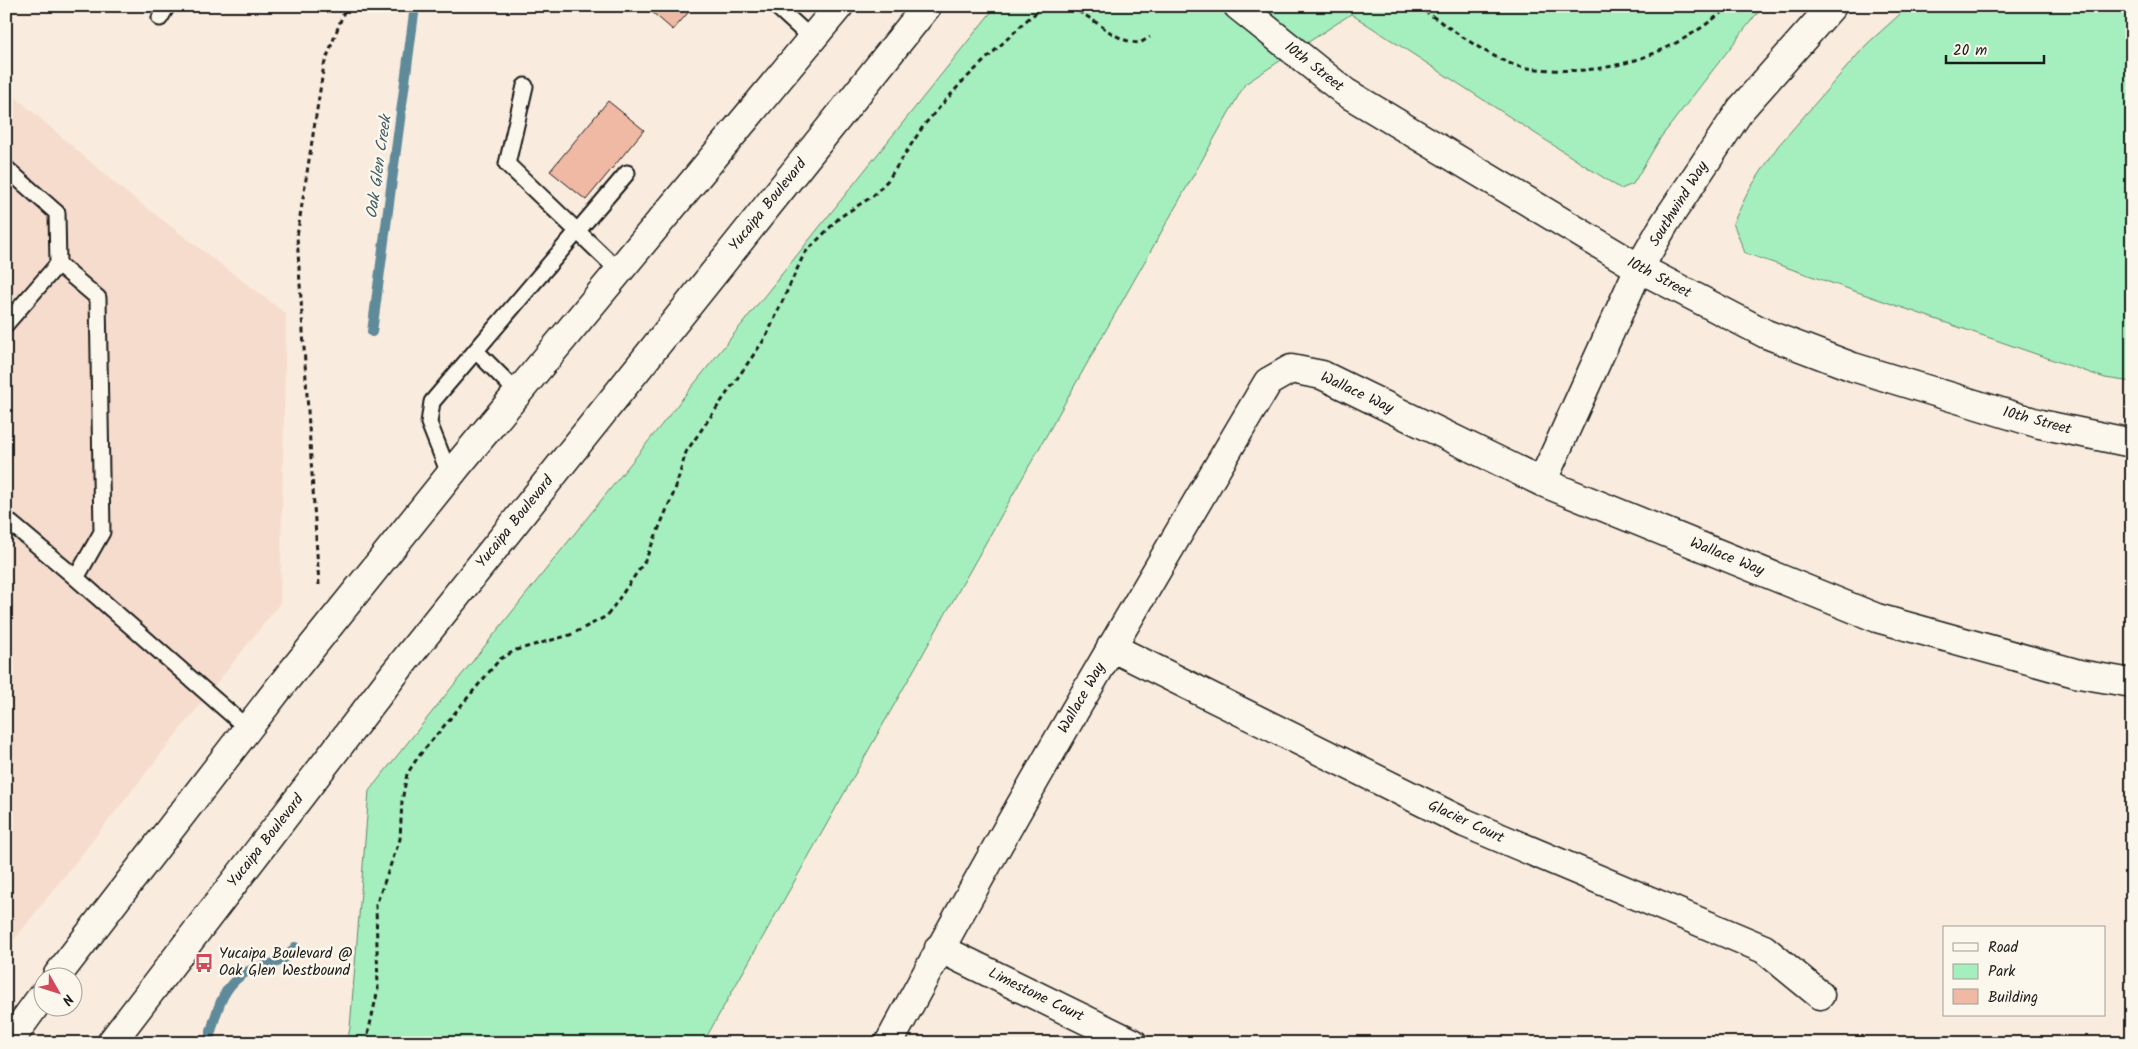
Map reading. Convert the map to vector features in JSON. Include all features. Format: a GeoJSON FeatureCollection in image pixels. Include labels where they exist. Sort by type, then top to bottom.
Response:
{"type":"FeatureCollection","features":[{"type":"Feature","properties":{"kind":"street"},"geometry":{"type":"LineString","coordinates":[[65,966],[248,728],[450,476],[839,6]]}},
{"type":"Feature","properties":{"kind":"street","name":"Yucaipa Boulevard"},"geometry":{"type":"LineString","coordinates":[[111,1043],[394,674],[927,6]]}},
{"type":"Feature","properties":{"kind":"street","name":"10th Street"},"geometry":{"type":"LineString","coordinates":[[1238,6],[1345,92],[1640,268],[1766,334],[1853,366],[2040,424],[2132,443]]}},
{"type":"Feature","properties":{"kind":"street","name":"Southwind Way"},"geometry":{"type":"LineString","coordinates":[[1542,482],[1640,268],[1665,224],[1740,109],[1832,6]]}},
{"type":"Feature","properties":{"kind":"street","name":"Wallace Way"},"geometry":{"type":"LineString","coordinates":[[889,1043],[940,948],[1111,647],[1268,382],[1290,369],[1322,375],[1542,482],[1877,618],[2079,674],[2132,683]]}},
{"type":"Feature","properties":{"kind":"street","name":"Glacier Court"},"geometry":{"type":"LineString","coordinates":[[1111,647],[1465,823],[1764,949],[1820,995]]}},
{"type":"Feature","properties":{"kind":"street","name":"Limestone Court"},"geometry":{"type":"LineString","coordinates":[[940,948],[1133,1043]]}},
{"type":"Feature","properties":{"kind":"street"},"geometry":{"type":"LineString","coordinates":[[8,1043],[32,1010]]}},
{"type":"Feature","properties":{"kind":"lane"},"geometry":{"type":"LineString","coordinates":[[776,6],[812,39]]}},
{"type":"Feature","properties":{"kind":"lane"},"geometry":{"type":"LineString","coordinates":[[525,86],[507,164],[619,271]]}},
{"type":"Feature","properties":{"kind":"lane"},"geometry":{"type":"LineString","coordinates":[[6,168],[57,212],[58,264],[6,324]]}},
{"type":"Feature","properties":{"kind":"lane"},"geometry":{"type":"LineString","coordinates":[[450,476],[429,423],[432,402],[578,232],[626,173]]}},
{"type":"Feature","properties":{"kind":"lane"},"geometry":{"type":"LineString","coordinates":[[58,264],[98,298],[102,532],[76,578]]}},
{"type":"Feature","properties":{"kind":"lane"},"geometry":{"type":"LineString","coordinates":[[476,351],[518,393]]}},
{"type":"Feature","properties":{"kind":"lane"},"geometry":{"type":"LineString","coordinates":[[6,519],[248,728]]}},
{"type":"Feature","properties":{"kind":"path"},"geometry":{"type":"LineString","coordinates":[[319,585],[297,236],[324,65],[346,6]]}},
{"type":"Feature","properties":{"kind":"path"},"geometry":{"type":"LineString","coordinates":[[366,1043],[378,989],[376,905],[400,839],[402,800],[407,774],[418,757],[500,659],[516,650],[570,635],[607,616],[645,561],[675,490],[686,452],[766,338],[804,254],[840,218],[873,196],[888,180],[924,125],[962,82],[1028,19],[1037,12],[1053,6]]}},
{"type":"Feature","properties":{"kind":"path"},"geometry":{"type":"LineString","coordinates":[[1061,6],[1078,10],[1122,39],[1140,43],[1150,37]]}},
{"type":"Feature","properties":{"kind":"path"},"geometry":{"type":"LineString","coordinates":[[1417,6],[1497,58],[1526,67],[1561,71],[1589,70],[1641,59],[1710,23],[1729,6]]}},
{"type":"Feature","properties":{"kind":"shaded area"},"geometry":{"type":"Polygon","coordinates":[[[6,89],[123,190],[286,314],[280,603],[6,950],[6,89]]]}},
{"type":"Feature","properties":{"kind":"green space"},"geometry":{"type":"Polygon","coordinates":[[[996,6],[1765,6],[1754,17],[1661,137],[1633,184],[1621,189],[1351,14],[1245,84],[703,1043],[347,1043],[350,1028],[369,791],[996,6]]]}},
{"type":"Feature","properties":{"kind":"green space"},"geometry":{"type":"Polygon","coordinates":[[[1909,6],[2132,6],[2132,382],[2105,378],[1745,253],[1733,223],[1749,190],[1778,146],[1867,44],[1909,6]]]}},
{"type":"Feature","properties":{"kind":"building"},"geometry":{"type":"Polygon","coordinates":[[[645,6],[693,6],[693,7],[673,30],[645,6]]]}},
{"type":"Feature","properties":{"kind":"building"},"geometry":{"type":"Polygon","coordinates":[[[608,101],[644,130],[586,200],[550,171],[608,101]]]}},
{"type":"Feature","properties":{"kind":"waterway","name":"Oak Glen Creek"},"geometry":{"type":"LineString","coordinates":[[372,332],[415,6]]}},
{"type":"Feature","properties":{"kind":"waterway","name":"Oak Glen Creek"},"geometry":{"type":"LineString","coordinates":[[208,1043],[222,998],[235,980],[256,968],[278,962],[285,958],[295,947]]}},
{"type":"Feature","properties":{"kind":"place","name":"Yucaipa Boulevard @ Oak Glen Westbound"},"geometry":{"type":"Point","coordinates":[204,963]}}]}
